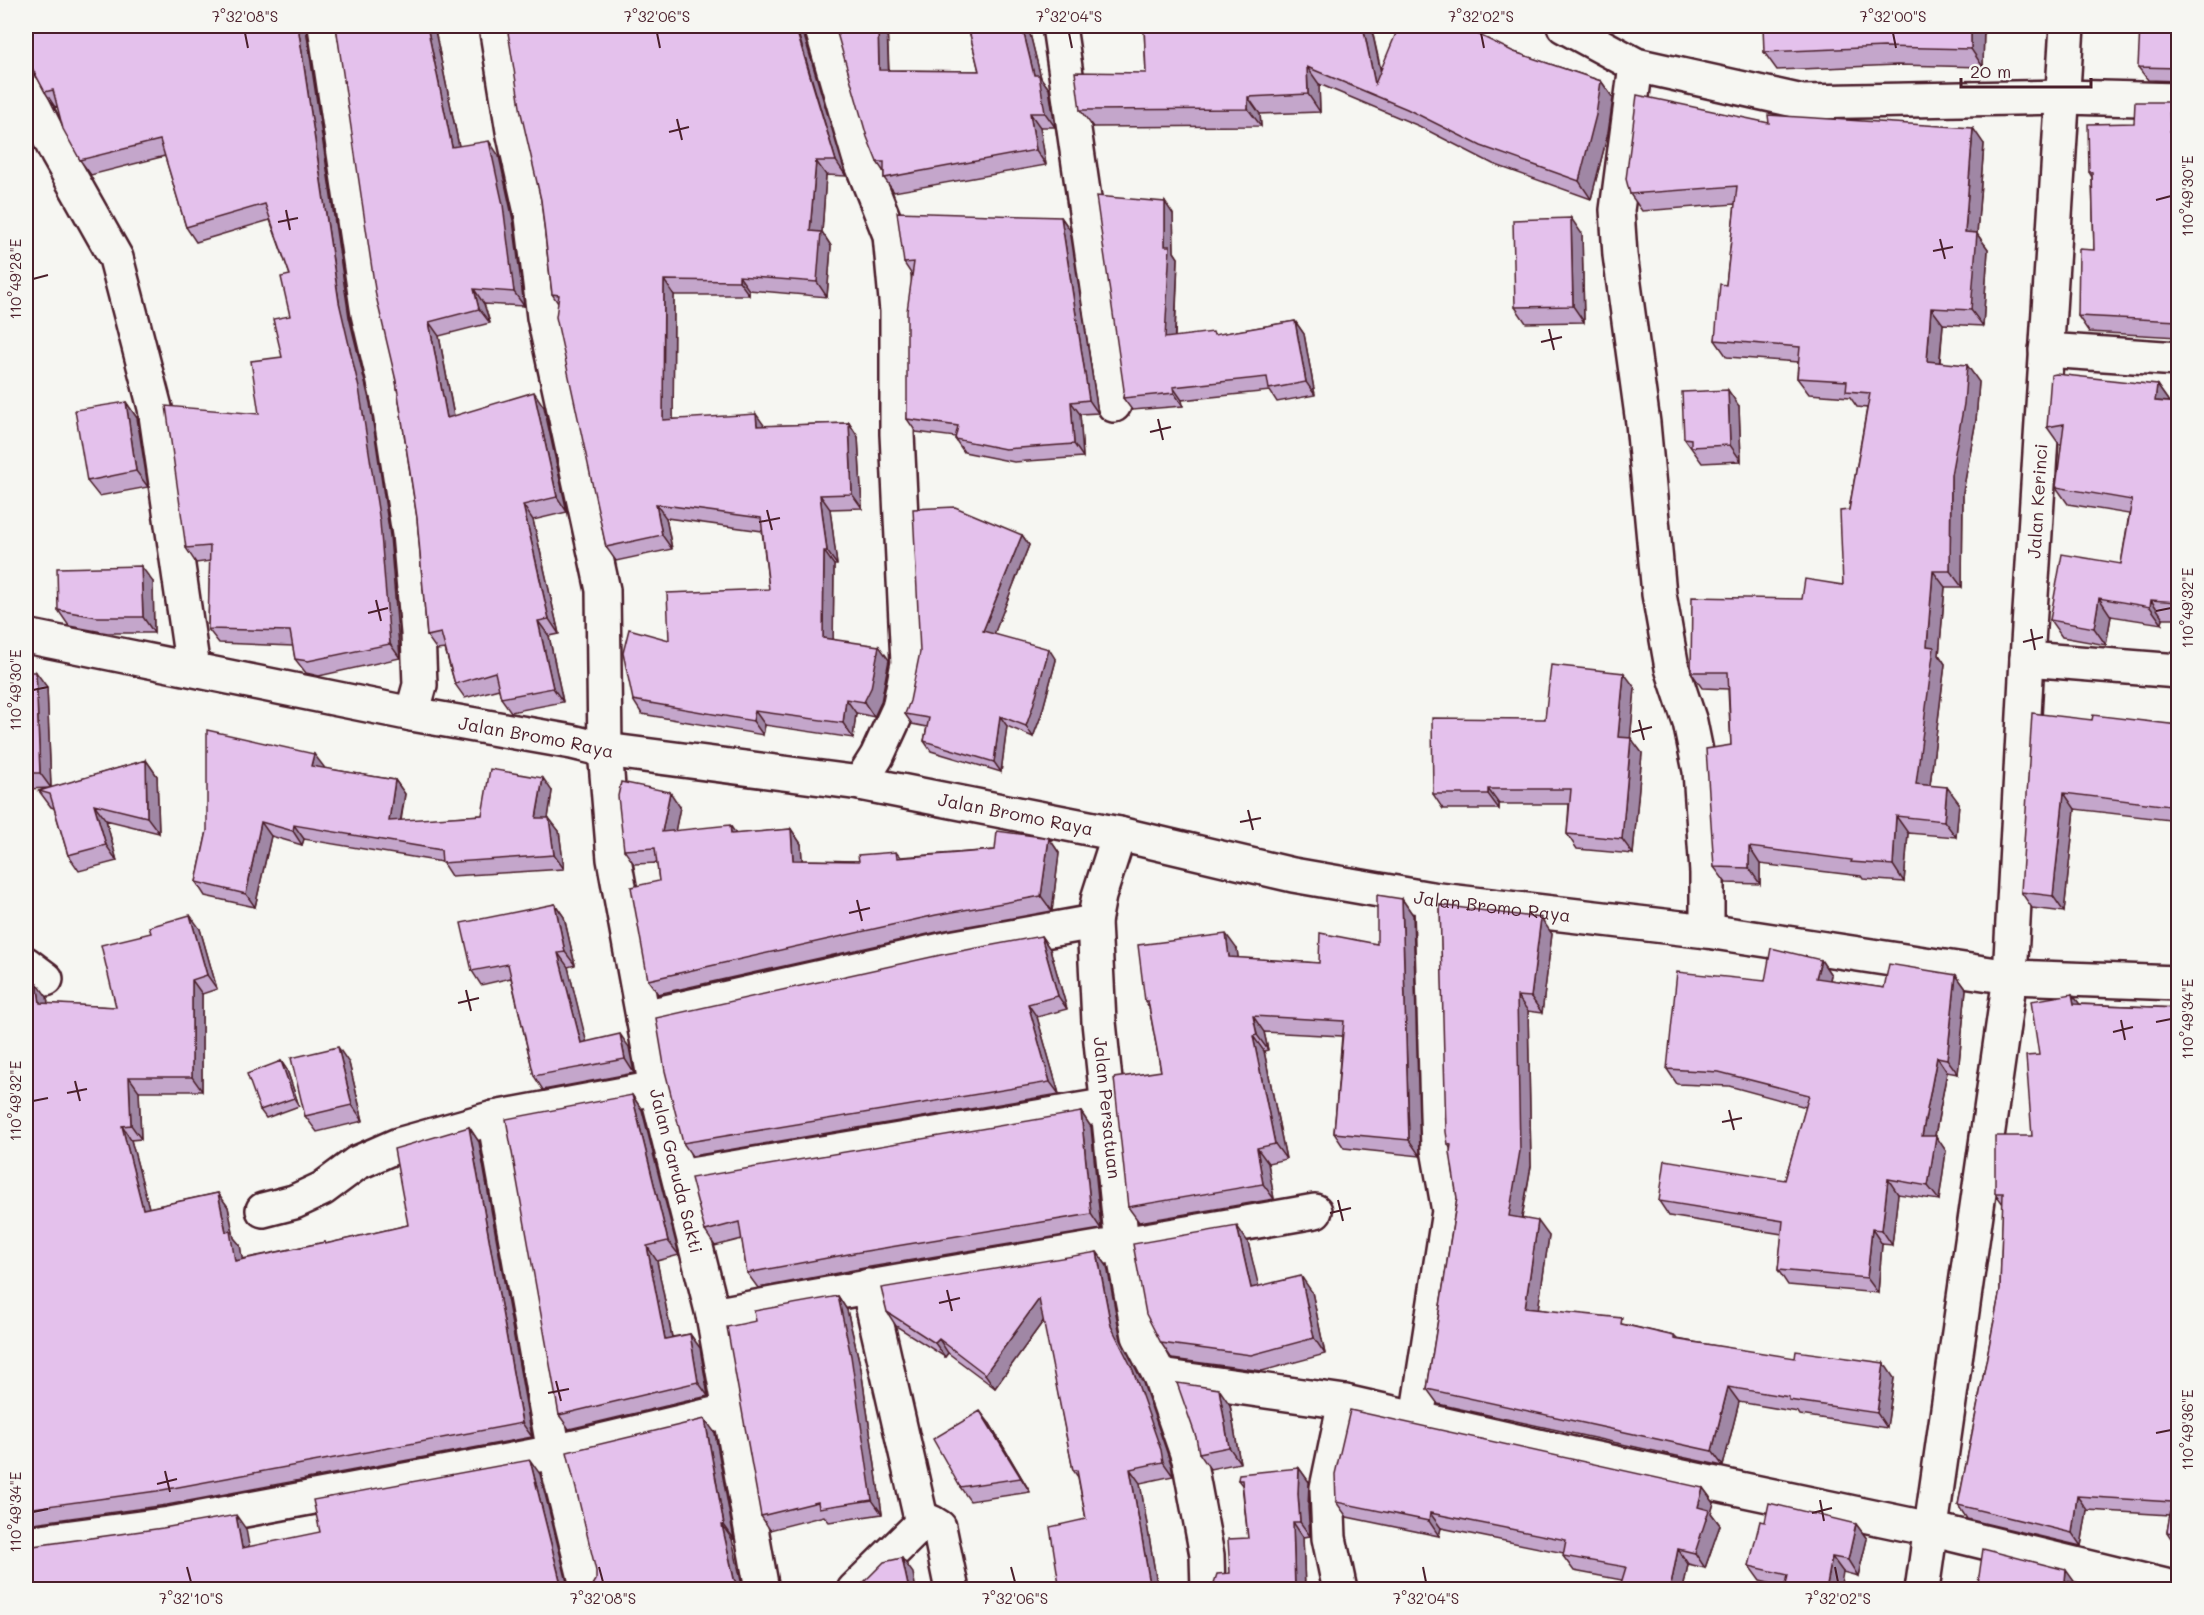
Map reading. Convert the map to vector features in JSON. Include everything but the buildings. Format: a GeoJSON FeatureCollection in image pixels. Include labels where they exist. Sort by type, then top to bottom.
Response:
{"type":"FeatureCollection","features":[{"type":"Feature","properties":{"kind":"street"},"geometry":{"type":"LineString","coordinates":[[325,26],[368,314],[388,399],[409,534],[420,685],[412,714]]}},
{"type":"Feature","properties":{"kind":"street","name":"Jalan Garuda Sakti"},"geometry":{"type":"LineString","coordinates":[[496,26],[513,131],[532,217],[544,318],[603,590],[604,750],[614,859],[656,1088],[712,1315],[762,1590]]}},
{"type":"Feature","properties":{"kind":"street"},"geometry":{"type":"LineString","coordinates":[[821,26],[859,157],[890,235],[897,311],[897,434],[908,663],[899,708],[877,756],[860,783]]}},
{"type":"Feature","properties":{"kind":"street"},"geometry":{"type":"LineString","coordinates":[[1059,26],[1114,405]]}},
{"type":"Feature","properties":{"kind":"street"},"geometry":{"type":"LineString","coordinates":[[1564,26],[1636,65],[1803,102],[2064,97],[2178,100]]}},
{"type":"Feature","properties":{"kind":"street","name":"Jalan Kerinci"},"geometry":{"type":"LineString","coordinates":[[1922,1590],[2010,977],[2027,659],[2067,26]]}},
{"type":"Feature","properties":{"kind":"street"},"geometry":{"type":"LineString","coordinates":[[1636,65],[1617,210],[1620,255],[1643,423],[1659,594],[1672,668],[1690,722],[1700,771],[1707,873],[1707,931]]}},
{"type":"Feature","properties":{"kind":"street"},"geometry":{"type":"LineString","coordinates":[[26,91],[58,155],[116,258],[155,408],[194,669]]}},
{"type":"Feature","properties":{"kind":"street"},"geometry":{"type":"LineString","coordinates":[[2046,350],[2178,359]]}},
{"type":"Feature","properties":{"kind":"street","name":"Jalan Bromo Raya"},"geometry":{"type":"LineString","coordinates":[[26,636],[412,714],[572,742],[604,750],[860,783],[1119,834],[1293,875],[1431,898],[1707,931],[2010,977],[2178,983]]}},
{"type":"Feature","properties":{"kind":"street"},"geometry":{"type":"LineString","coordinates":[[2027,659],[2178,671]]}},
{"type":"Feature","properties":{"kind":"street","name":"Jalan Persatuan"},"geometry":{"type":"LineString","coordinates":[[1119,834],[1099,896],[1094,922],[1099,1022],[1122,1245],[1139,1336],[1160,1376],[1189,1459],[1207,1555],[1208,1590]]}},
{"type":"Feature","properties":{"kind":"street"},"geometry":{"type":"LineString","coordinates":[[1417,1418],[1449,1210],[1438,1149],[1431,898]]}},
{"type":"Feature","properties":{"kind":"street"},"geometry":{"type":"LineString","coordinates":[[643,1017],[950,948],[1094,922]]}},
{"type":"Feature","properties":{"kind":"street"},"geometry":{"type":"LineString","coordinates":[[263,1210],[294,1203],[322,1190],[357,1163],[398,1145],[494,1118],[656,1088]]}},
{"type":"Feature","properties":{"kind":"street"},"geometry":{"type":"LineString","coordinates":[[679,1177],[1109,1105]]}},
{"type":"Feature","properties":{"kind":"street"},"geometry":{"type":"LineString","coordinates":[[494,1118],[554,1452],[588,1590]]}},
{"type":"Feature","properties":{"kind":"street"},"geometry":{"type":"LineString","coordinates":[[712,1315],[868,1286],[1315,1211]]}},
{"type":"Feature","properties":{"kind":"street"},"geometry":{"type":"LineString","coordinates":[[868,1286],[918,1528]]}},
{"type":"Feature","properties":{"kind":"street"},"geometry":{"type":"LineString","coordinates":[[1160,1376],[1345,1402],[1585,1457],[1930,1529],[2178,1589]]}},
{"type":"Feature","properties":{"kind":"street"},"geometry":{"type":"LineString","coordinates":[[1340,1590],[1329,1538],[1327,1488],[1345,1402]]}},
{"type":"Feature","properties":{"kind":"street"},"geometry":{"type":"LineString","coordinates":[[26,1544],[170,1524],[554,1452],[731,1410]]}},
{"type":"Feature","properties":{"kind":"street"},"geometry":{"type":"LineString","coordinates":[[854,1590],[918,1528],[931,1522],[939,1527],[952,1590]]}}]}
